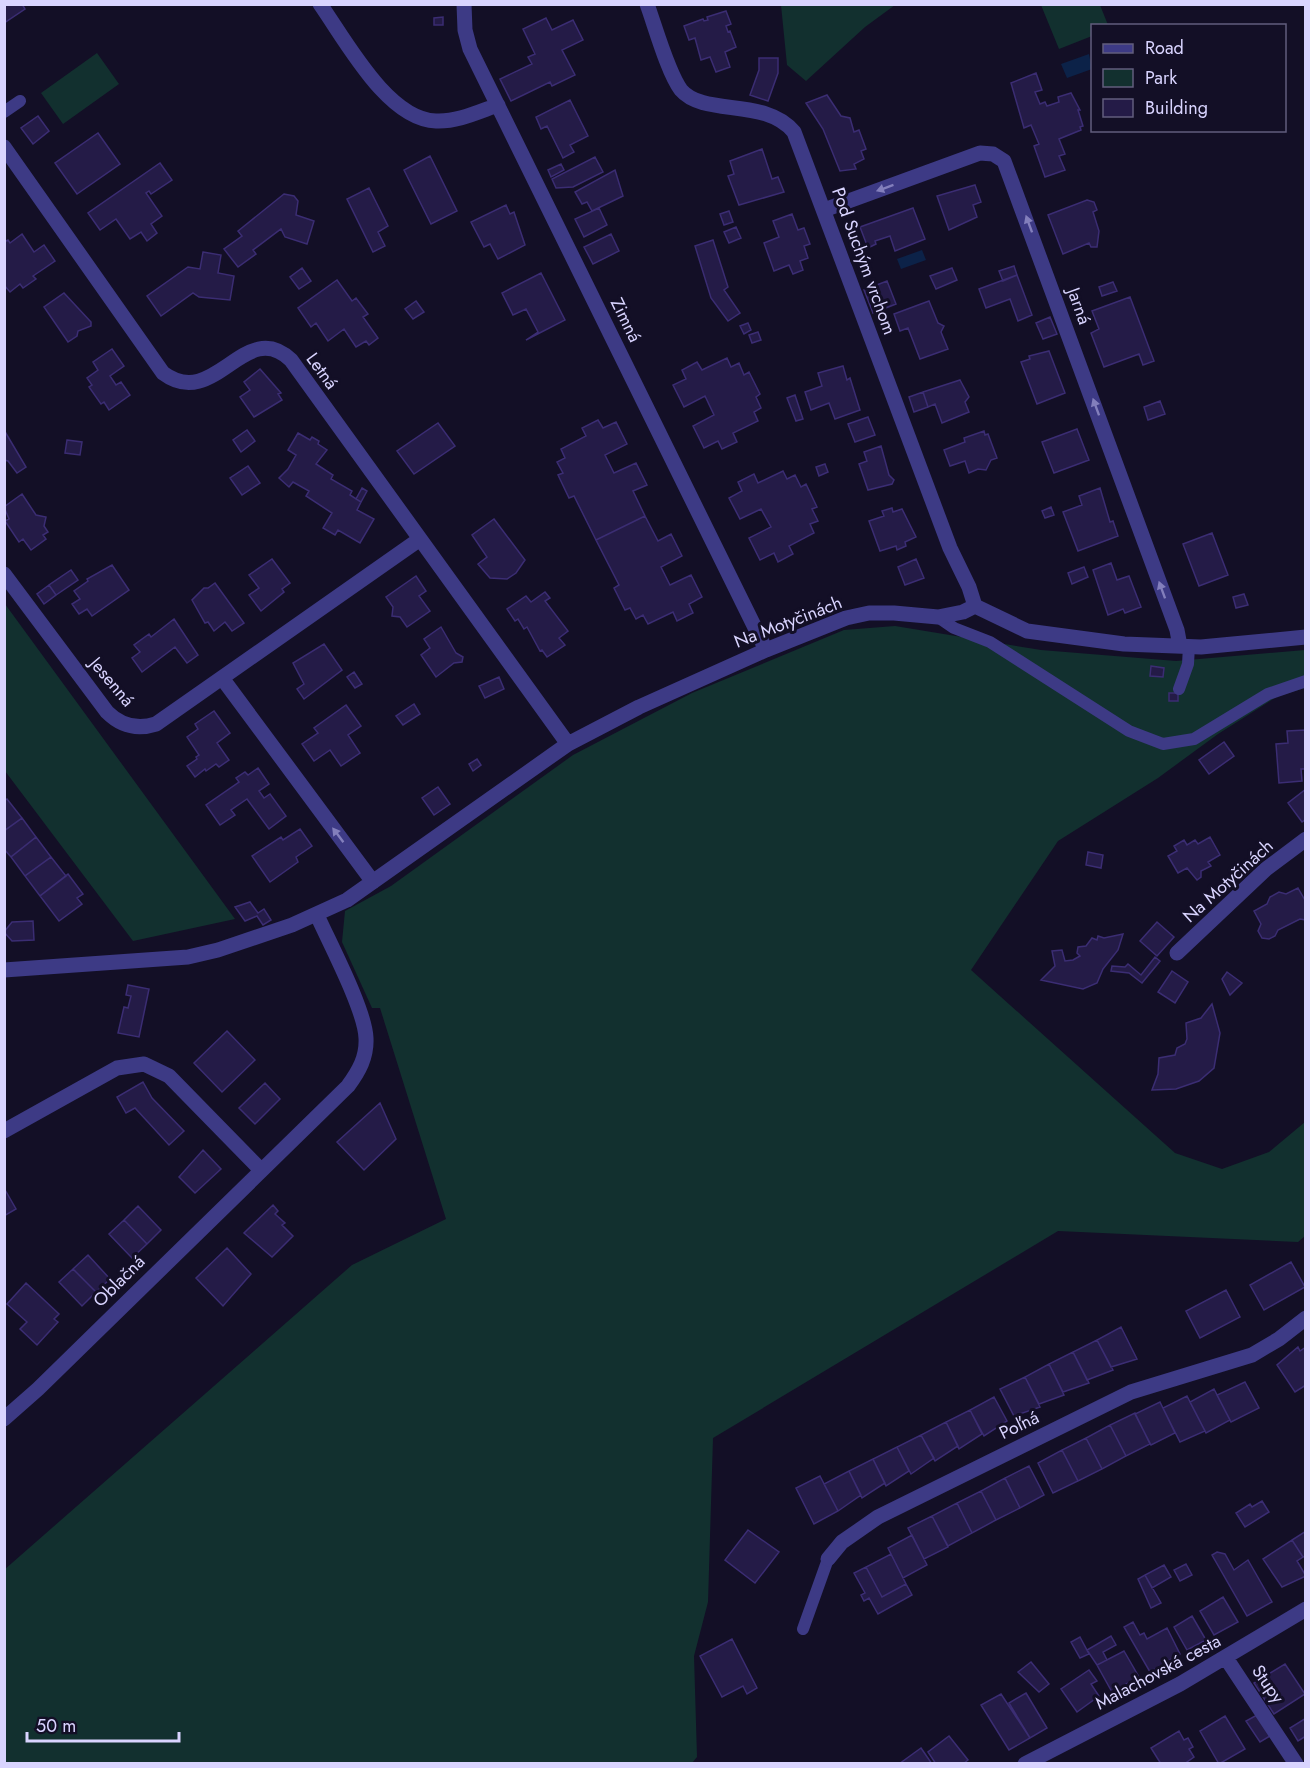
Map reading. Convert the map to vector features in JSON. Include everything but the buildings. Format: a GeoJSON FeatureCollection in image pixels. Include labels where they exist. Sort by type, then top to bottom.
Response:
{"type":"FeatureCollection","features":[{"type":"Feature","properties":{"kind":"street"},"geometry":{"type":"LineString","coordinates":[[320,4],[383,92],[404,111],[426,120],[447,120],[498,105]]}},
{"type":"Feature","properties":{"kind":"street","name":"Zimná"},"geometry":{"type":"LineString","coordinates":[[464,4],[465,30],[470,49],[766,650]]}},
{"type":"Feature","properties":{"kind":"street","name":"Pod Suchým vrchom"},"geometry":{"type":"LineString","coordinates":[[647,4],[680,88],[693,98],[772,115],[788,124],[799,140],[950,548],[969,586],[975,606]]}},
{"type":"Feature","properties":{"kind":"street","name":"Letná"},"geometry":{"type":"LineString","coordinates":[[4,147],[163,373],[178,382],[195,383],[210,378],[254,350],[269,348],[278,350],[291,360],[568,744]]}},
{"type":"Feature","properties":{"kind":"street","name":"Jarná"},"geometry":{"type":"LineString","coordinates":[[824,210],[980,153],[993,154],[1004,161],[1184,646]]}},
{"type":"Feature","properties":{"kind":"street","name":"Jesenná"},"geometry":{"type":"LineString","coordinates":[[4,574],[106,712],[122,724],[140,727],[156,724],[420,539]]}},
{"type":"Feature","properties":{"kind":"street"},"geometry":{"type":"LineString","coordinates":[[975,606],[1010,624],[1050,636],[1124,644],[1184,646],[1305,637]]}},
{"type":"Feature","properties":{"kind":"street","name":"Na Motyčinách"},"geometry":{"type":"LineString","coordinates":[[4,970],[188,957],[218,950],[317,915],[347,900],[568,744],[639,707],[766,650],[846,618],[869,613],[938,617],[963,612],[975,606]]}},
{"type":"Feature","properties":{"kind":"street"},"geometry":{"type":"LineString","coordinates":[[222,678],[373,882]]}},
{"type":"Feature","properties":{"kind":"street","name":"Na Motyčinách"},"geometry":{"type":"LineString","coordinates":[[1177,953],[1266,869],[1305,840]]}},
{"type":"Feature","properties":{"kind":"street","name":"Oblačná"},"geometry":{"type":"LineString","coordinates":[[4,1419],[39,1389],[260,1169],[348,1086],[358,1073],[366,1049],[366,1036],[361,1016],[317,915]]}},
{"type":"Feature","properties":{"kind":"street"},"geometry":{"type":"LineString","coordinates":[[4,1131],[117,1068],[144,1064],[169,1076],[260,1169]]}},
{"type":"Feature","properties":{"kind":"street","name":"Poľná"},"geometry":{"type":"LineString","coordinates":[[828,1559],[842,1542],[878,1517],[1131,1392],[1252,1355],[1279,1339],[1305,1318]]}},
{"type":"Feature","properties":{"kind":"street","name":"Malachovská cesta"},"geometry":{"type":"LineString","coordinates":[[1025,1764],[1226,1658],[1305,1609]]}},
{"type":"Feature","properties":{"kind":"street","name":"Stupy"},"geometry":{"type":"LineString","coordinates":[[1226,1658],[1296,1764]]}},
{"type":"Feature","properties":{"kind":"lane"},"geometry":{"type":"LineString","coordinates":[[4,112],[20,101]]}},
{"type":"Feature","properties":{"kind":"lane"},"geometry":{"type":"LineString","coordinates":[[938,617],[954,628],[990,642],[1129,731],[1163,744],[1194,739],[1268,694],[1305,681]]}},
{"type":"Feature","properties":{"kind":"lane"},"geometry":{"type":"LineString","coordinates":[[1179,689],[1188,664],[1184,646]]}},
{"type":"Feature","properties":{"kind":"lane","name":"Poľná"},"geometry":{"type":"LineString","coordinates":[[803,1629],[828,1559]]}},
{"type":"Feature","properties":{"kind":"green space"},"geometry":{"type":"Polygon","coordinates":[[[781,4],[895,5],[865,27],[806,81],[787,65],[781,4]]]}},
{"type":"Feature","properties":{"kind":"green space"},"geometry":{"type":"Polygon","coordinates":[[[1041,5],[1100,5],[1108,24],[1091,24],[1091,36],[1059,49],[1041,5]]]}},
{"type":"Feature","properties":{"kind":"green space"},"geometry":{"type":"Polygon","coordinates":[[[97,53],[119,84],[63,124],[41,93],[97,53]]]}},
{"type":"Feature","properties":{"kind":"green space"},"geometry":{"type":"Polygon","coordinates":[[[5,604],[235,919],[133,941],[5,771],[5,604]]]}},
{"type":"Feature","properties":{"kind":"green space"},"geometry":{"type":"Polygon","coordinates":[[[895,626],[1041,650],[1176,661],[1305,650],[1305,688],[1278,696],[1218,734],[1158,778],[1058,841],[971,970],[1175,1153],[1222,1169],[1269,1152],[1305,1122],[1305,1236],[1298,1242],[1058,1231],[713,1438],[708,1602],[694,1656],[697,1757],[692,1763],[5,1763],[4,1570],[352,1265],[446,1219],[380,1008],[372,1008],[342,942],[345,911],[391,886],[573,755],[692,693],[844,630],[895,626]]]}},
{"type":"Feature","properties":{"kind":"water"},"geometry":{"type":"Polygon","coordinates":[[[1089,54],[1091,69],[1067,78],[1061,64],[1089,54]]]}},
{"type":"Feature","properties":{"kind":"water"},"geometry":{"type":"Polygon","coordinates":[[[922,250],[926,260],[901,269],[897,259],[922,250]]]}}]}
